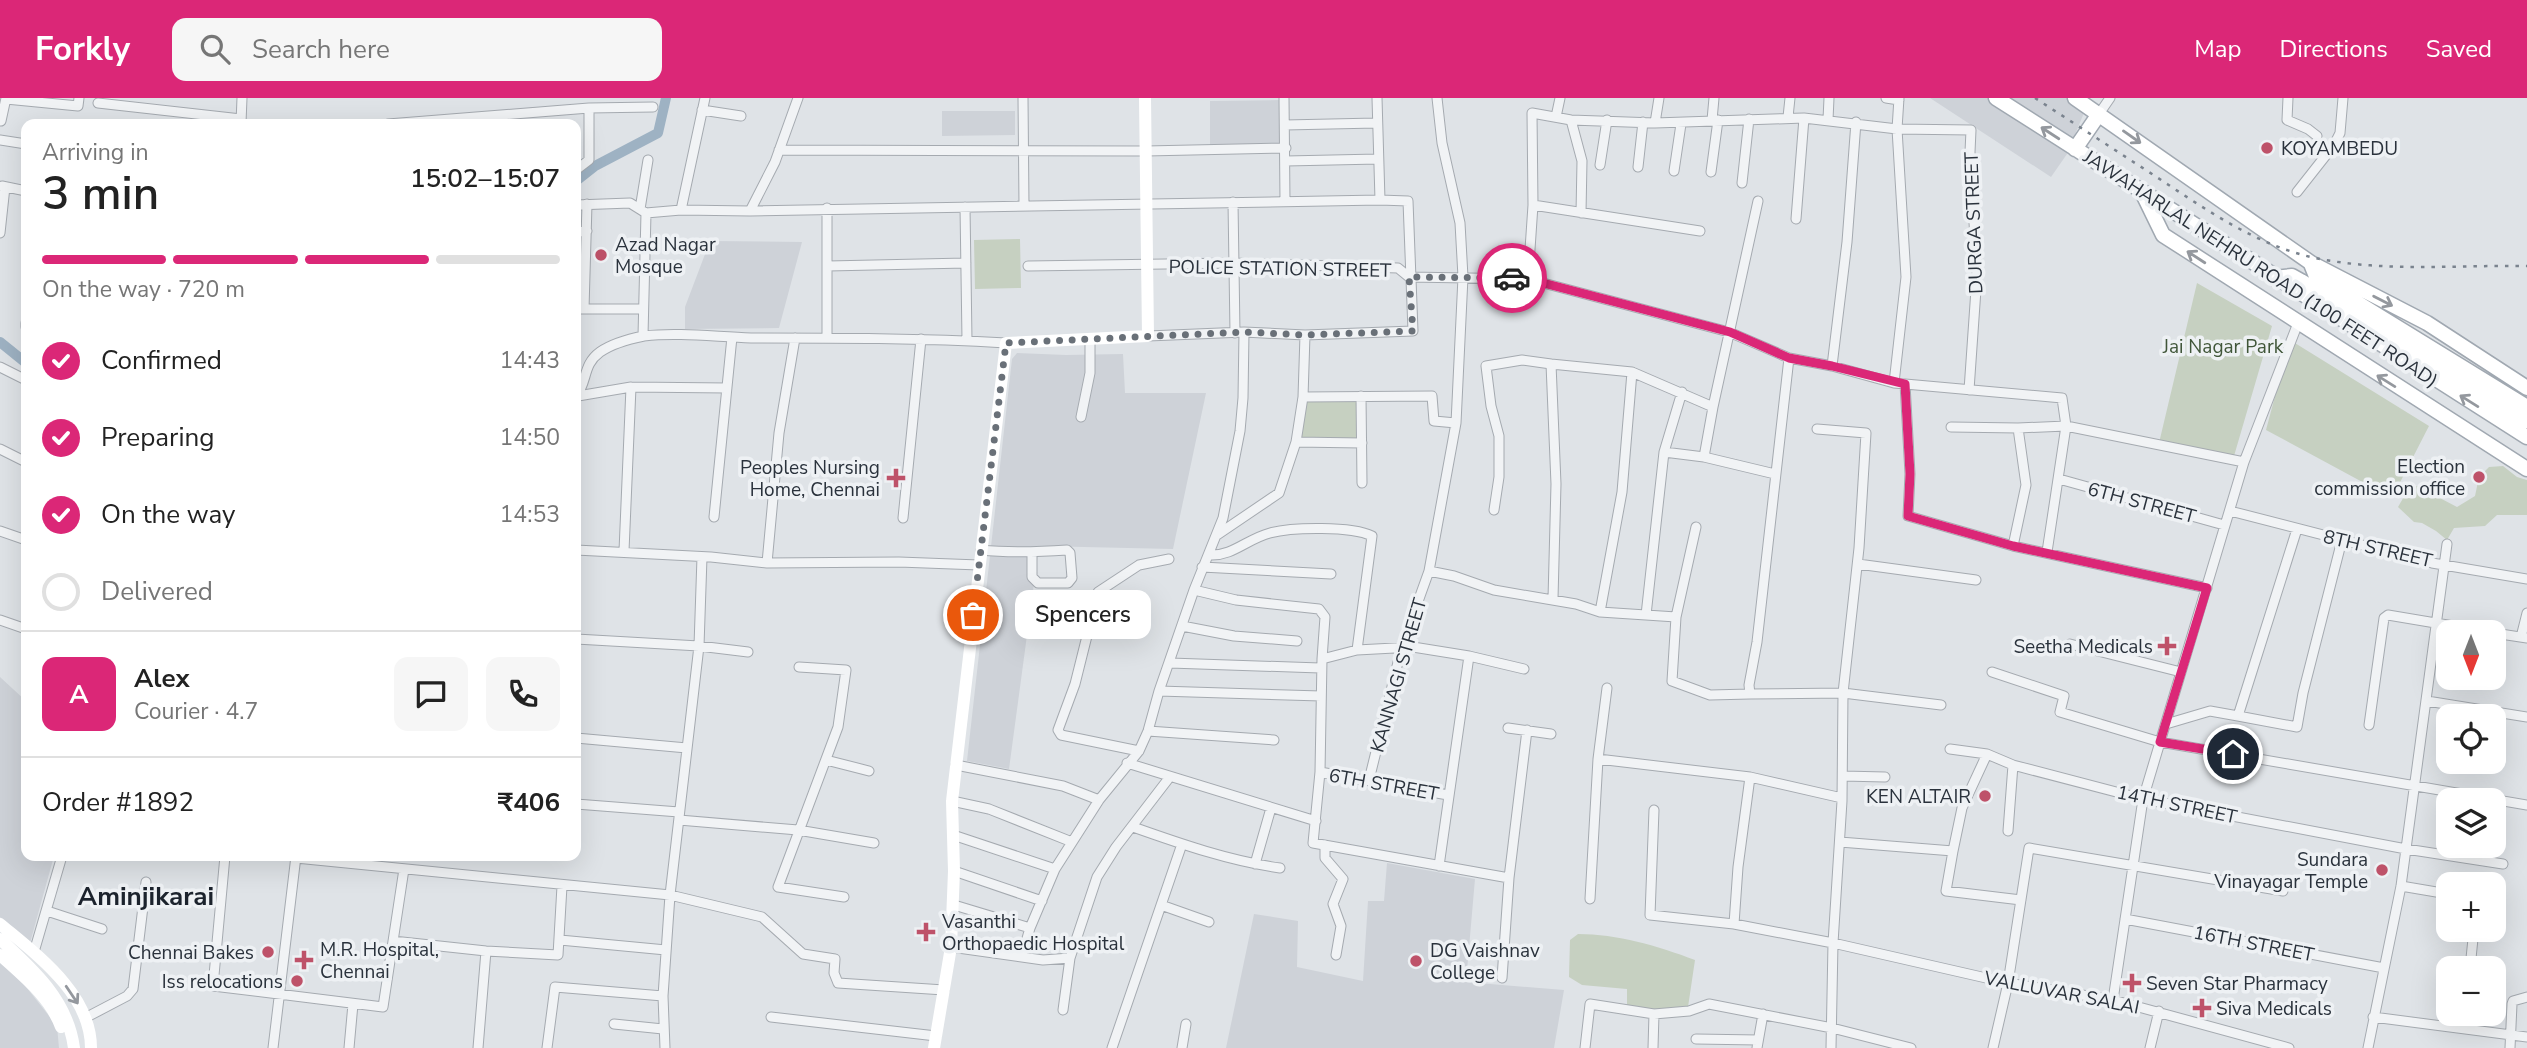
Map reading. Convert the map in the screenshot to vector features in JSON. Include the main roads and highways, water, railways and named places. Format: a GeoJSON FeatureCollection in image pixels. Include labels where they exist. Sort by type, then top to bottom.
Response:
{"type":"FeatureCollection","features":[{"type":"Feature","properties":{"kind":"main road","name":"JAWAHARLAL NEHRU ROAD (100 FEET ROAD)"},"geometry":{"type":"LineString","coordinates":[[1996,98],[2274,278],[2527,437]]}},
{"type":"Feature","properties":{"kind":"main road","name":"JAWAHARLAL NEHRU ROAD (100 FEET ROAD)"},"geometry":{"type":"LineString","coordinates":[[2076,98],[2311,263],[2427,323],[2527,388]]}},
{"type":"Feature","properties":{"kind":"main road"},"geometry":{"type":"LineString","coordinates":[[2075,149],[2099,114]]}},
{"type":"Feature","properties":{"kind":"main road"},"geometry":{"type":"LineString","coordinates":[[2142,192],[2163,235],[2527,469]]}},
{"type":"Feature","properties":{"kind":"main road"},"geometry":{"type":"LineString","coordinates":[[2311,263],[2315,274],[2322,281],[2527,407]]}},
{"type":"Feature","properties":{"kind":"main road"},"geometry":{"type":"LineString","coordinates":[[2274,278],[2292,276],[2301,281],[2527,421]]}},
{"type":"Feature","properties":{"kind":"waterway"},"geometry":{"type":"LineString","coordinates":[[581,177],[595,166],[658,133],[666,98]]}},
{"type":"Feature","properties":{"kind":"waterway"},"geometry":{"type":"LineString","coordinates":[[0,342],[21,359]]}},
{"type":"Feature","properties":{"kind":"railway"},"geometry":{"type":"LineString","coordinates":[[2035,98],[2214,214],[2275,246],[2320,259],[2371,265],[2527,266]]}},
{"type":"Feature","properties":{"kind":"place","name":"KOYAMBEDU"},"geometry":{"type":"Point","coordinates":[2267,148]}},
{"type":"Feature","properties":{"kind":"place","name":"Azad Nagar Mosque"},"geometry":{"type":"Point","coordinates":[601,255]}},
{"type":"Feature","properties":{"kind":"place","name":"Election commission office"},"geometry":{"type":"Point","coordinates":[2479,477]}},
{"type":"Feature","properties":{"kind":"place","name":"Peoples Nursing Home, Chennai"},"geometry":{"type":"Point","coordinates":[896,478]}},
{"type":"Feature","properties":{"kind":"place","name":"Spencers"},"geometry":{"type":"Point","coordinates":[973,615]}},
{"type":"Feature","properties":{"kind":"place","name":"Seetha Medicals"},"geometry":{"type":"Point","coordinates":[2167,646]}},
{"type":"Feature","properties":{"kind":"place","name":"KEN ALTAIR"},"geometry":{"type":"Point","coordinates":[1985,796]}},
{"type":"Feature","properties":{"kind":"place","name":"Sundara Vinayagar Temple"},"geometry":{"type":"Point","coordinates":[2382,870]}},
{"type":"Feature","properties":{"kind":"place","name":"Vasanthi Orthopaedic Hospital"},"geometry":{"type":"Point","coordinates":[926,932]}},
{"type":"Feature","properties":{"kind":"place","name":"Chennai Bakes"},"geometry":{"type":"Point","coordinates":[268,952]}},
{"type":"Feature","properties":{"kind":"place","name":"M.R. Hospital, Chennai"},"geometry":{"type":"Point","coordinates":[304,960]}},
{"type":"Feature","properties":{"kind":"place","name":"DG Vaishnav College"},"geometry":{"type":"Point","coordinates":[1416,961]}},
{"type":"Feature","properties":{"kind":"place","name":"Iss relocations"},"geometry":{"type":"Point","coordinates":[297,981]}},
{"type":"Feature","properties":{"kind":"place","name":"Seven Star Pharmacy"},"geometry":{"type":"Point","coordinates":[2132,983]}},
{"type":"Feature","properties":{"kind":"place","name":"Siva Medicals"},"geometry":{"type":"Point","coordinates":[2202,1008]}},
{"type":"Feature","properties":{"kind":"district","name":"Aminjikarai"},"geometry":{"type":"Point","coordinates":[146,896]}},
{"type":"Feature","properties":{"kind":"park label","name":"Jai Nagar Park"},"geometry":{"type":"Point","coordinates":[2223,346]}}]}
